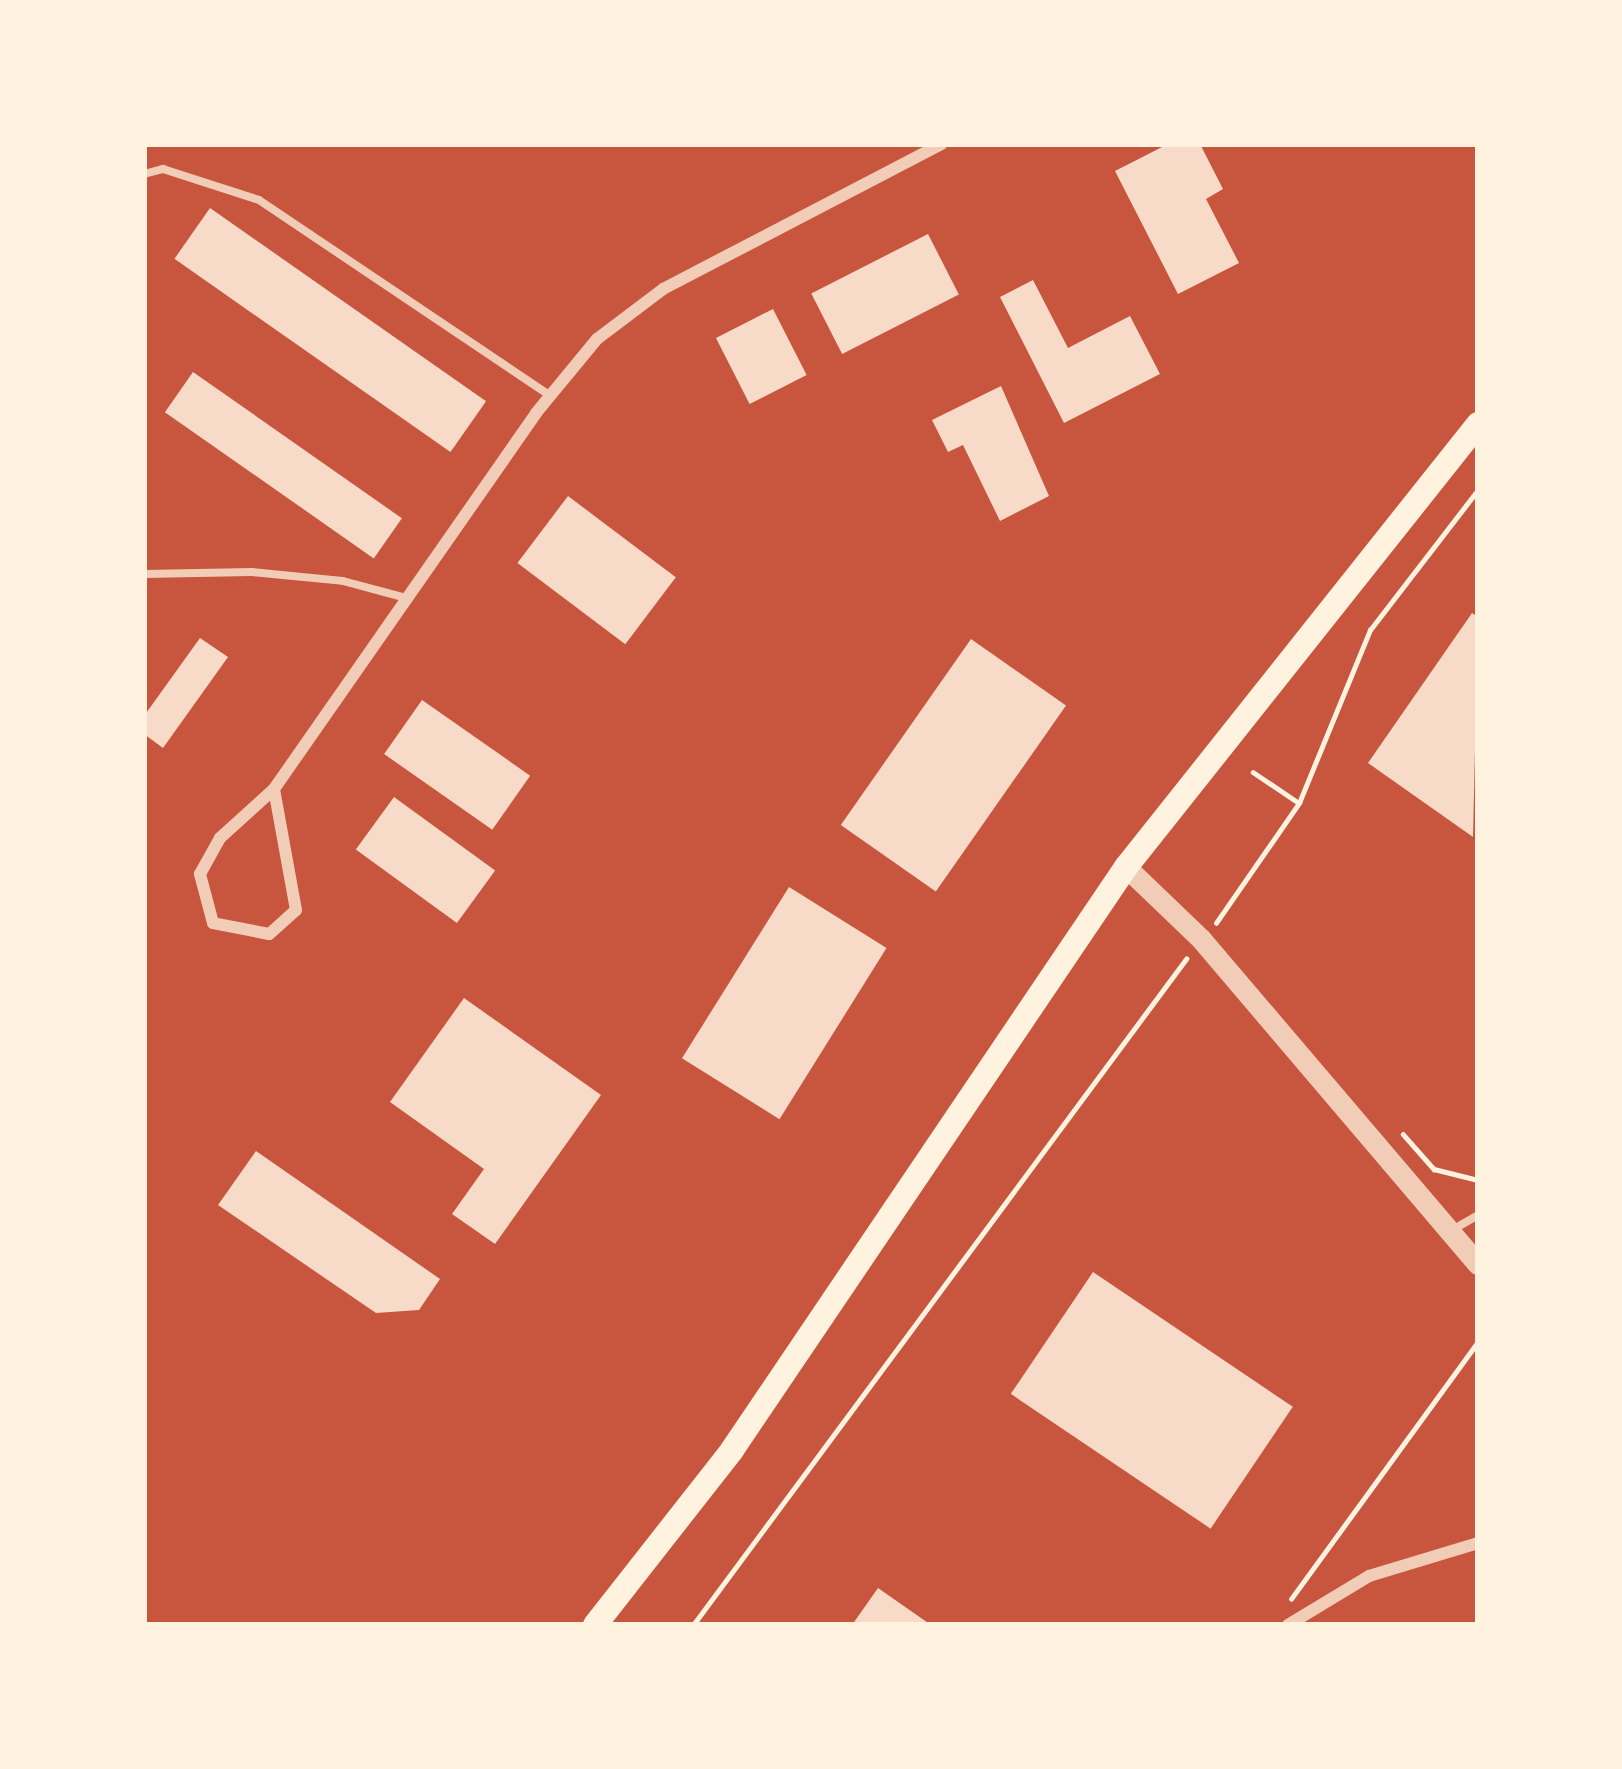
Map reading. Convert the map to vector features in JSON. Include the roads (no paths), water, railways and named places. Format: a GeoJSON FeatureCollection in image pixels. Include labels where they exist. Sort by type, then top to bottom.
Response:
{"type":"FeatureCollection","features":[{"type":"Feature","properties":{"kind":"main road"},"geometry":{"type":"LineString","coordinates":[[595,1625],[732,1450],[1126,867],[1478,424]]}},
{"type":"Feature","properties":{"kind":"street"},"geometry":{"type":"LineString","coordinates":[[274,789],[296,910],[269,934],[213,923],[200,874],[220,838],[274,789],[551,395],[597,339],[663,289],[941,144]]}},
{"type":"Feature","properties":{"kind":"street"},"geometry":{"type":"LineString","coordinates":[[1126,867],[1201,939],[1454,1229],[1478,1264]]}},
{"type":"Feature","properties":{"kind":"street"},"geometry":{"type":"LineString","coordinates":[[1288,1625],[1369,1576],[1478,1543]]}},
{"type":"Feature","properties":{"kind":"lane"},"geometry":{"type":"LineString","coordinates":[[144,174],[163,169],[259,200],[551,395]]}},
{"type":"Feature","properties":{"kind":"lane"},"geometry":{"type":"LineString","coordinates":[[144,574],[252,572],[344,581],[407,598]]}},
{"type":"Feature","properties":{"kind":"lane"},"geometry":{"type":"LineString","coordinates":[[1454,1229],[1478,1215]]}}]}
